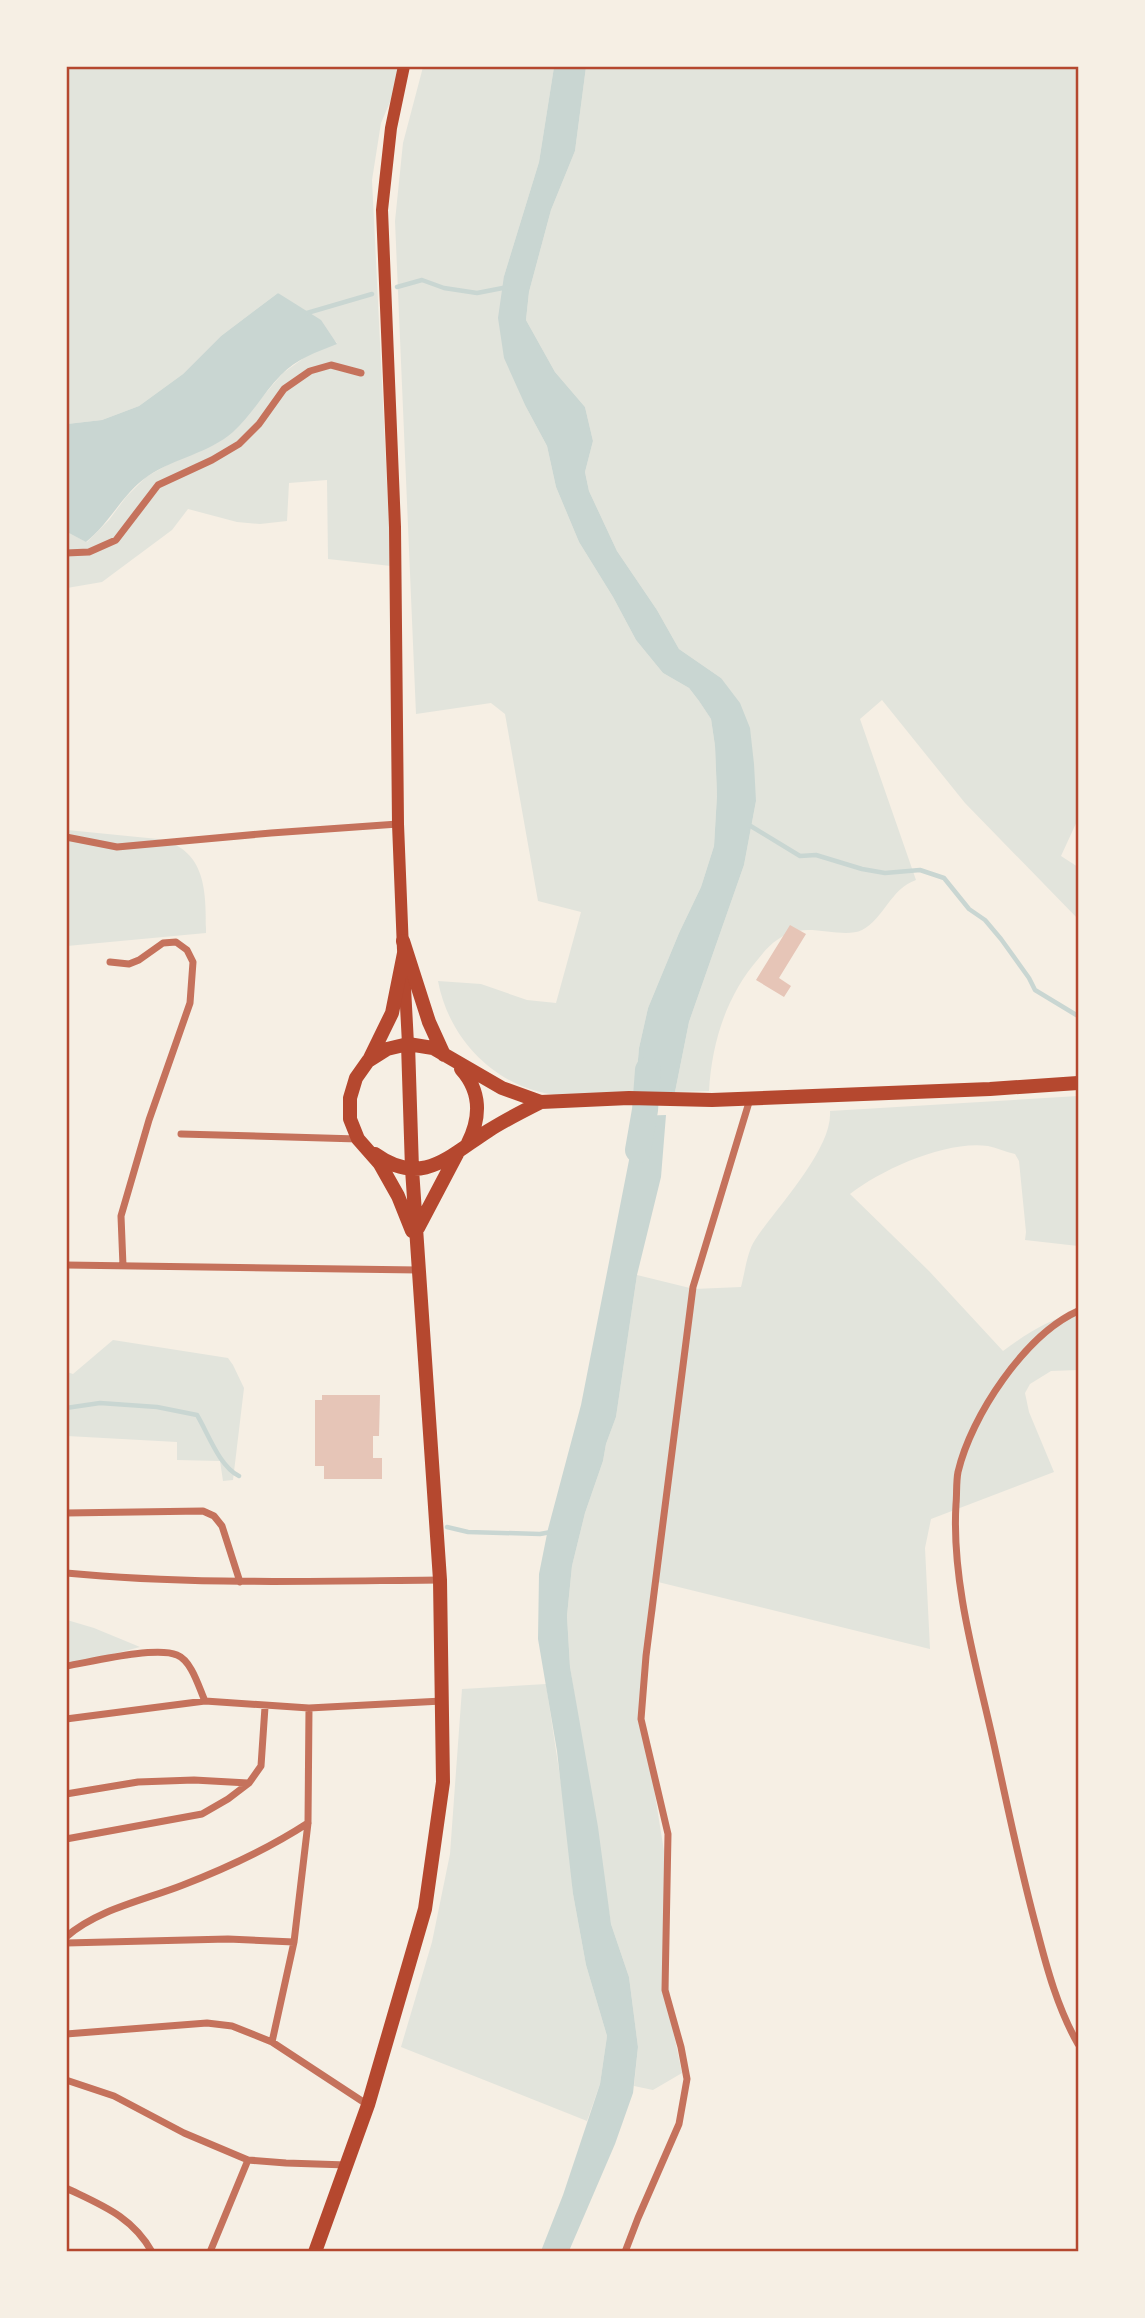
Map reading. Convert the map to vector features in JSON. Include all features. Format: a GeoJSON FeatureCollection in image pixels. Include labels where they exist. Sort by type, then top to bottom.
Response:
{"type":"FeatureCollection","features":[{"type":"Feature","properties":{"kind":"highway"},"geometry":{"type":"LineString","coordinates":[[403,947],[429,1022],[448,1058],[470,1078],[477,1097],[477,1121],[418,1229]]}},
{"type":"Feature","properties":{"kind":"highway"},"geometry":{"type":"LineString","coordinates":[[403,947],[392,1013],[369,1061],[356,1078],[350,1098],[350,1119],[360,1142],[380,1164],[398,1196],[418,1249]]}},
{"type":"Feature","properties":{"kind":"highway"},"geometry":{"type":"LineString","coordinates":[[369,1061],[387,1049],[408,1044],[433,1048],[502,1088],[541,1101],[629,1098],[712,1100],[1079,1083]]}},
{"type":"Feature","properties":{"kind":"highway"},"geometry":{"type":"LineString","coordinates":[[315,2252],[368,2105],[425,1909],[443,1782],[440,1580],[412,1169],[408,1044]]}},
{"type":"Feature","properties":{"kind":"highway"},"geometry":{"type":"LineString","coordinates":[[360,1142],[382,1159],[397,1166],[412,1169],[430,1166],[446,1161],[541,1101]]}},
{"type":"Feature","properties":{"kind":"main road"},"geometry":{"type":"LineString","coordinates":[[404,66],[391,128],[382,210],[395,527],[398,824],[408,1044]]}},
{"type":"Feature","properties":{"kind":"street"},"geometry":{"type":"LineString","coordinates":[[66,554],[89,552],[116,540],[158,485],[239,444],[259,424],[284,389],[310,371],[331,365],[360,373]]}},
{"type":"Feature","properties":{"kind":"street"},"geometry":{"type":"LineString","coordinates":[[66,837],[117,847],[398,824]]}},
{"type":"Feature","properties":{"kind":"street"},"geometry":{"type":"LineString","coordinates":[[110,962],[129,964],[163,943],[176,942],[187,950],[193,962],[190,1003],[143,1138],[121,1216],[122,1266]]}},
{"type":"Feature","properties":{"kind":"street"},"geometry":{"type":"LineString","coordinates":[[625,2252],[679,2124],[687,2079],[665,1990],[668,1834],[640,1719],[646,1656],[692,1287],[750,1098]]}},
{"type":"Feature","properties":{"kind":"street"},"geometry":{"type":"LineString","coordinates":[[181,1134],[360,1142]]}},
{"type":"Feature","properties":{"kind":"street"},"geometry":{"type":"LineString","coordinates":[[66,1265],[419,1270]]}},
{"type":"Feature","properties":{"kind":"street"},"geometry":{"type":"LineString","coordinates":[[1079,1311],[1044,1333],[1005,1377],[978,1420],[958,1473],[955,1529],[959,1584],[1026,1891],[1048,1971],[1068,2025],[1079,2044]]}},
{"type":"Feature","properties":{"kind":"street"},"geometry":{"type":"LineString","coordinates":[[66,1513],[203,1511],[214,1516],[222,1526],[240,1582]]}},
{"type":"Feature","properties":{"kind":"street"},"geometry":{"type":"LineString","coordinates":[[66,1573],[240,1582],[440,1580]]}},
{"type":"Feature","properties":{"kind":"street"},"geometry":{"type":"LineString","coordinates":[[66,1666],[146,1652],[177,1655],[189,1665],[205,1701]]}},
{"type":"Feature","properties":{"kind":"street"},"geometry":{"type":"LineString","coordinates":[[66,1718],[205,1701],[309,1708],[443,1701]]}},
{"type":"Feature","properties":{"kind":"street"},"geometry":{"type":"LineString","coordinates":[[66,1839],[202,1814],[228,1799],[249,1783],[261,1766],[265,1707]]}},
{"type":"Feature","properties":{"kind":"street"},"geometry":{"type":"LineString","coordinates":[[272,2042],[294,1942],[307,1823],[309,1708]]}},
{"type":"Feature","properties":{"kind":"street"},"geometry":{"type":"LineString","coordinates":[[66,1794],[138,1782],[194,1780],[249,1783]]}},
{"type":"Feature","properties":{"kind":"street"},"geometry":{"type":"LineString","coordinates":[[66,1937],[76,1929],[120,1908],[251,1857],[307,1823]]}},
{"type":"Feature","properties":{"kind":"street"},"geometry":{"type":"LineString","coordinates":[[66,1943],[228,1939],[294,1942]]}},
{"type":"Feature","properties":{"kind":"street"},"geometry":{"type":"LineString","coordinates":[[66,2034],[207,2023],[232,2026],[272,2042],[368,2105]]}},
{"type":"Feature","properties":{"kind":"street"},"geometry":{"type":"LineString","coordinates":[[66,2080],[114,2096],[184,2133],[248,2160],[348,2165]]}},
{"type":"Feature","properties":{"kind":"street"},"geometry":{"type":"LineString","coordinates":[[210,2252],[248,2160]]}},
{"type":"Feature","properties":{"kind":"street"},"geometry":{"type":"LineString","coordinates":[[66,2188],[120,2215],[148,2244],[152,2252]]}},
{"type":"Feature","properties":{"kind":"shaded area"},"geometry":{"type":"Polygon","coordinates":[[[67,67],[405,67],[381,123],[372,180],[391,566],[328,559],[327,480],[289,483],[287,521],[260,524],[237,522],[188,509],[172,530],[102,582],[67,588],[67,532],[87,542],[146,477],[215,444],[232,432],[283,373],[308,355],[337,343],[278,293],[221,336],[183,374],[139,406],[102,420],[67,424],[67,67]]]}},
{"type":"Feature","properties":{"kind":"shaded area"},"geometry":{"type":"Polygon","coordinates":[[[423,67],[554,67],[539,162],[504,276],[526,407],[547,446],[556,487],[579,542],[636,640],[663,673],[689,688],[711,719],[717,795],[714,846],[701,887],[648,1008],[639,1048],[635,1093],[578,1096],[546,1093],[523,1087],[502,1076],[484,1062],[454,1026],[438,981],[481,984],[527,1000],[556,1003],[581,912],[538,901],[505,714],[491,703],[416,714],[395,221],[403,143],[423,67]]]}},
{"type":"Feature","properties":{"kind":"shaded area"},"geometry":{"type":"Polygon","coordinates":[[[554,67],[586,67],[575,151],[551,210],[529,292],[526,320],[555,372],[585,407],[593,441],[585,472],[589,491],[617,551],[657,610],[679,649],[721,678],[740,703],[750,728],[756,801],[744,865],[689,1022],[675,1092],[635,1093],[639,1048],[648,1008],[701,887],[714,846],[717,795],[711,719],[689,688],[663,673],[636,640],[579,542],[556,487],[547,446],[504,358],[498,318],[504,276],[539,162],[554,67]]]}},
{"type":"Feature","properties":{"kind":"shaded area"},"geometry":{"type":"Polygon","coordinates":[[[586,67],[1078,67],[1078,819],[1061,856],[1078,867],[1078,919],[965,803],[882,700],[860,719],[916,880],[900,890],[876,919],[862,930],[848,933],[814,930],[792,932],[767,949],[729,1004],[717,1037],[709,1091],[675,1092],[689,1022],[744,865],[756,801],[721,678],[679,649],[657,610],[617,551],[589,491],[585,472],[593,441],[585,407],[555,372],[526,320],[529,292],[551,210],[575,151],[586,67]]]}},
{"type":"Feature","properties":{"kind":"shaded area"},"geometry":{"type":"Polygon","coordinates":[[[278,293],[321,320],[337,344],[307,356],[287,369],[240,425],[224,439],[158,470],[139,483],[86,542],[67,532],[67,424],[102,420],[139,406],[183,374],[221,336],[278,293]]]}},
{"type":"Feature","properties":{"kind":"shaded area"},"geometry":{"type":"Polygon","coordinates":[[[67,830],[158,839],[174,844],[186,852],[195,862],[204,888],[206,933],[67,946],[67,830]]]}},
{"type":"Feature","properties":{"kind":"shaded area"},"geometry":{"type":"Polygon","coordinates":[[[1078,1096],[1078,1246],[1025,1240],[1019,1161],[1015,1154],[988,1146],[954,1147],[916,1158],[879,1175],[850,1194],[929,1271],[1003,1351],[1039,1328],[1078,1311],[1078,1370],[1051,1371],[1030,1384],[1025,1393],[1029,1412],[1054,1472],[931,1519],[925,1548],[930,1649],[658,1582],[656,1610],[644,1656],[640,1701],[664,1851],[665,1942],[673,2030],[682,2073],[653,2090],[634,2086],[638,2047],[629,1977],[611,1924],[570,1667],[567,1616],[572,1566],[585,1513],[616,1417],[637,1275],[694,1289],[741,1287],[752,1245],[813,1160],[828,1126],[830,1111],[1078,1096]]]}},
{"type":"Feature","properties":{"kind":"shaded area"},"geometry":{"type":"Polygon","coordinates":[[[666,1115],[661,1177],[637,1275],[616,1417],[585,1513],[572,1566],[567,1616],[570,1667],[598,1827],[611,1924],[629,1977],[638,2047],[633,2093],[615,2144],[569,2251],[541,2251],[600,2084],[607,2036],[586,1965],[573,1894],[557,1751],[538,1639],[539,1574],[548,1529],[581,1405],[631,1150],[634,1116],[666,1115]]]}},
{"type":"Feature","properties":{"kind":"shaded area"},"geometry":{"type":"Polygon","coordinates":[[[113,1340],[228,1358],[244,1388],[233,1480],[223,1481],[220,1461],[177,1460],[177,1442],[67,1436],[67,1372],[73,1374],[113,1340]]]}},
{"type":"Feature","properties":{"kind":"shaded area"},"geometry":{"type":"Polygon","coordinates":[[[67,1620],[94,1628],[140,1647],[67,1666],[67,1620]]]}},
{"type":"Feature","properties":{"kind":"shaded area"},"geometry":{"type":"Polygon","coordinates":[[[546,1684],[568,1830],[573,1894],[586,1965],[607,2036],[600,2084],[587,2121],[401,2047],[432,1942],[450,1854],[462,1689],[546,1684]]]}},
{"type":"Feature","properties":{"kind":"building"},"geometry":{"type":"Polygon","coordinates":[[[790,925],[806,934],[779,978],[791,986],[784,997],[756,980],[790,925]]]}},
{"type":"Feature","properties":{"kind":"building"},"geometry":{"type":"Polygon","coordinates":[[[322,1395],[380,1395],[379,1436],[373,1436],[373,1458],[382,1458],[382,1479],[324,1479],[324,1466],[315,1466],[315,1400],[322,1400],[322,1395]]]}},
{"type":"Feature","properties":{"kind":"waterway"},"geometry":{"type":"LineString","coordinates":[[397,287],[422,280],[444,288],[477,293],[508,287]]}},
{"type":"Feature","properties":{"kind":"waterway"},"geometry":{"type":"LineString","coordinates":[[307,313],[372,294]]}},
{"type":"Feature","properties":{"kind":"waterway"},"geometry":{"type":"LineString","coordinates":[[749,825],[800,856],[816,855],[885,873],[920,870],[944,878],[969,909],[985,920],[1001,939],[1035,990],[1078,1016]]}},
{"type":"Feature","properties":{"kind":"waterway"},"geometry":{"type":"LineString","coordinates":[[638,1150],[648,1070]]}},
{"type":"Feature","properties":{"kind":"waterway"},"geometry":{"type":"LineString","coordinates":[[66,1408],[100,1403],[157,1407],[197,1415],[220,1457],[239,1476]]}},
{"type":"Feature","properties":{"kind":"waterway"},"geometry":{"type":"LineString","coordinates":[[447,1527],[468,1532],[551,1532]]}}]}
